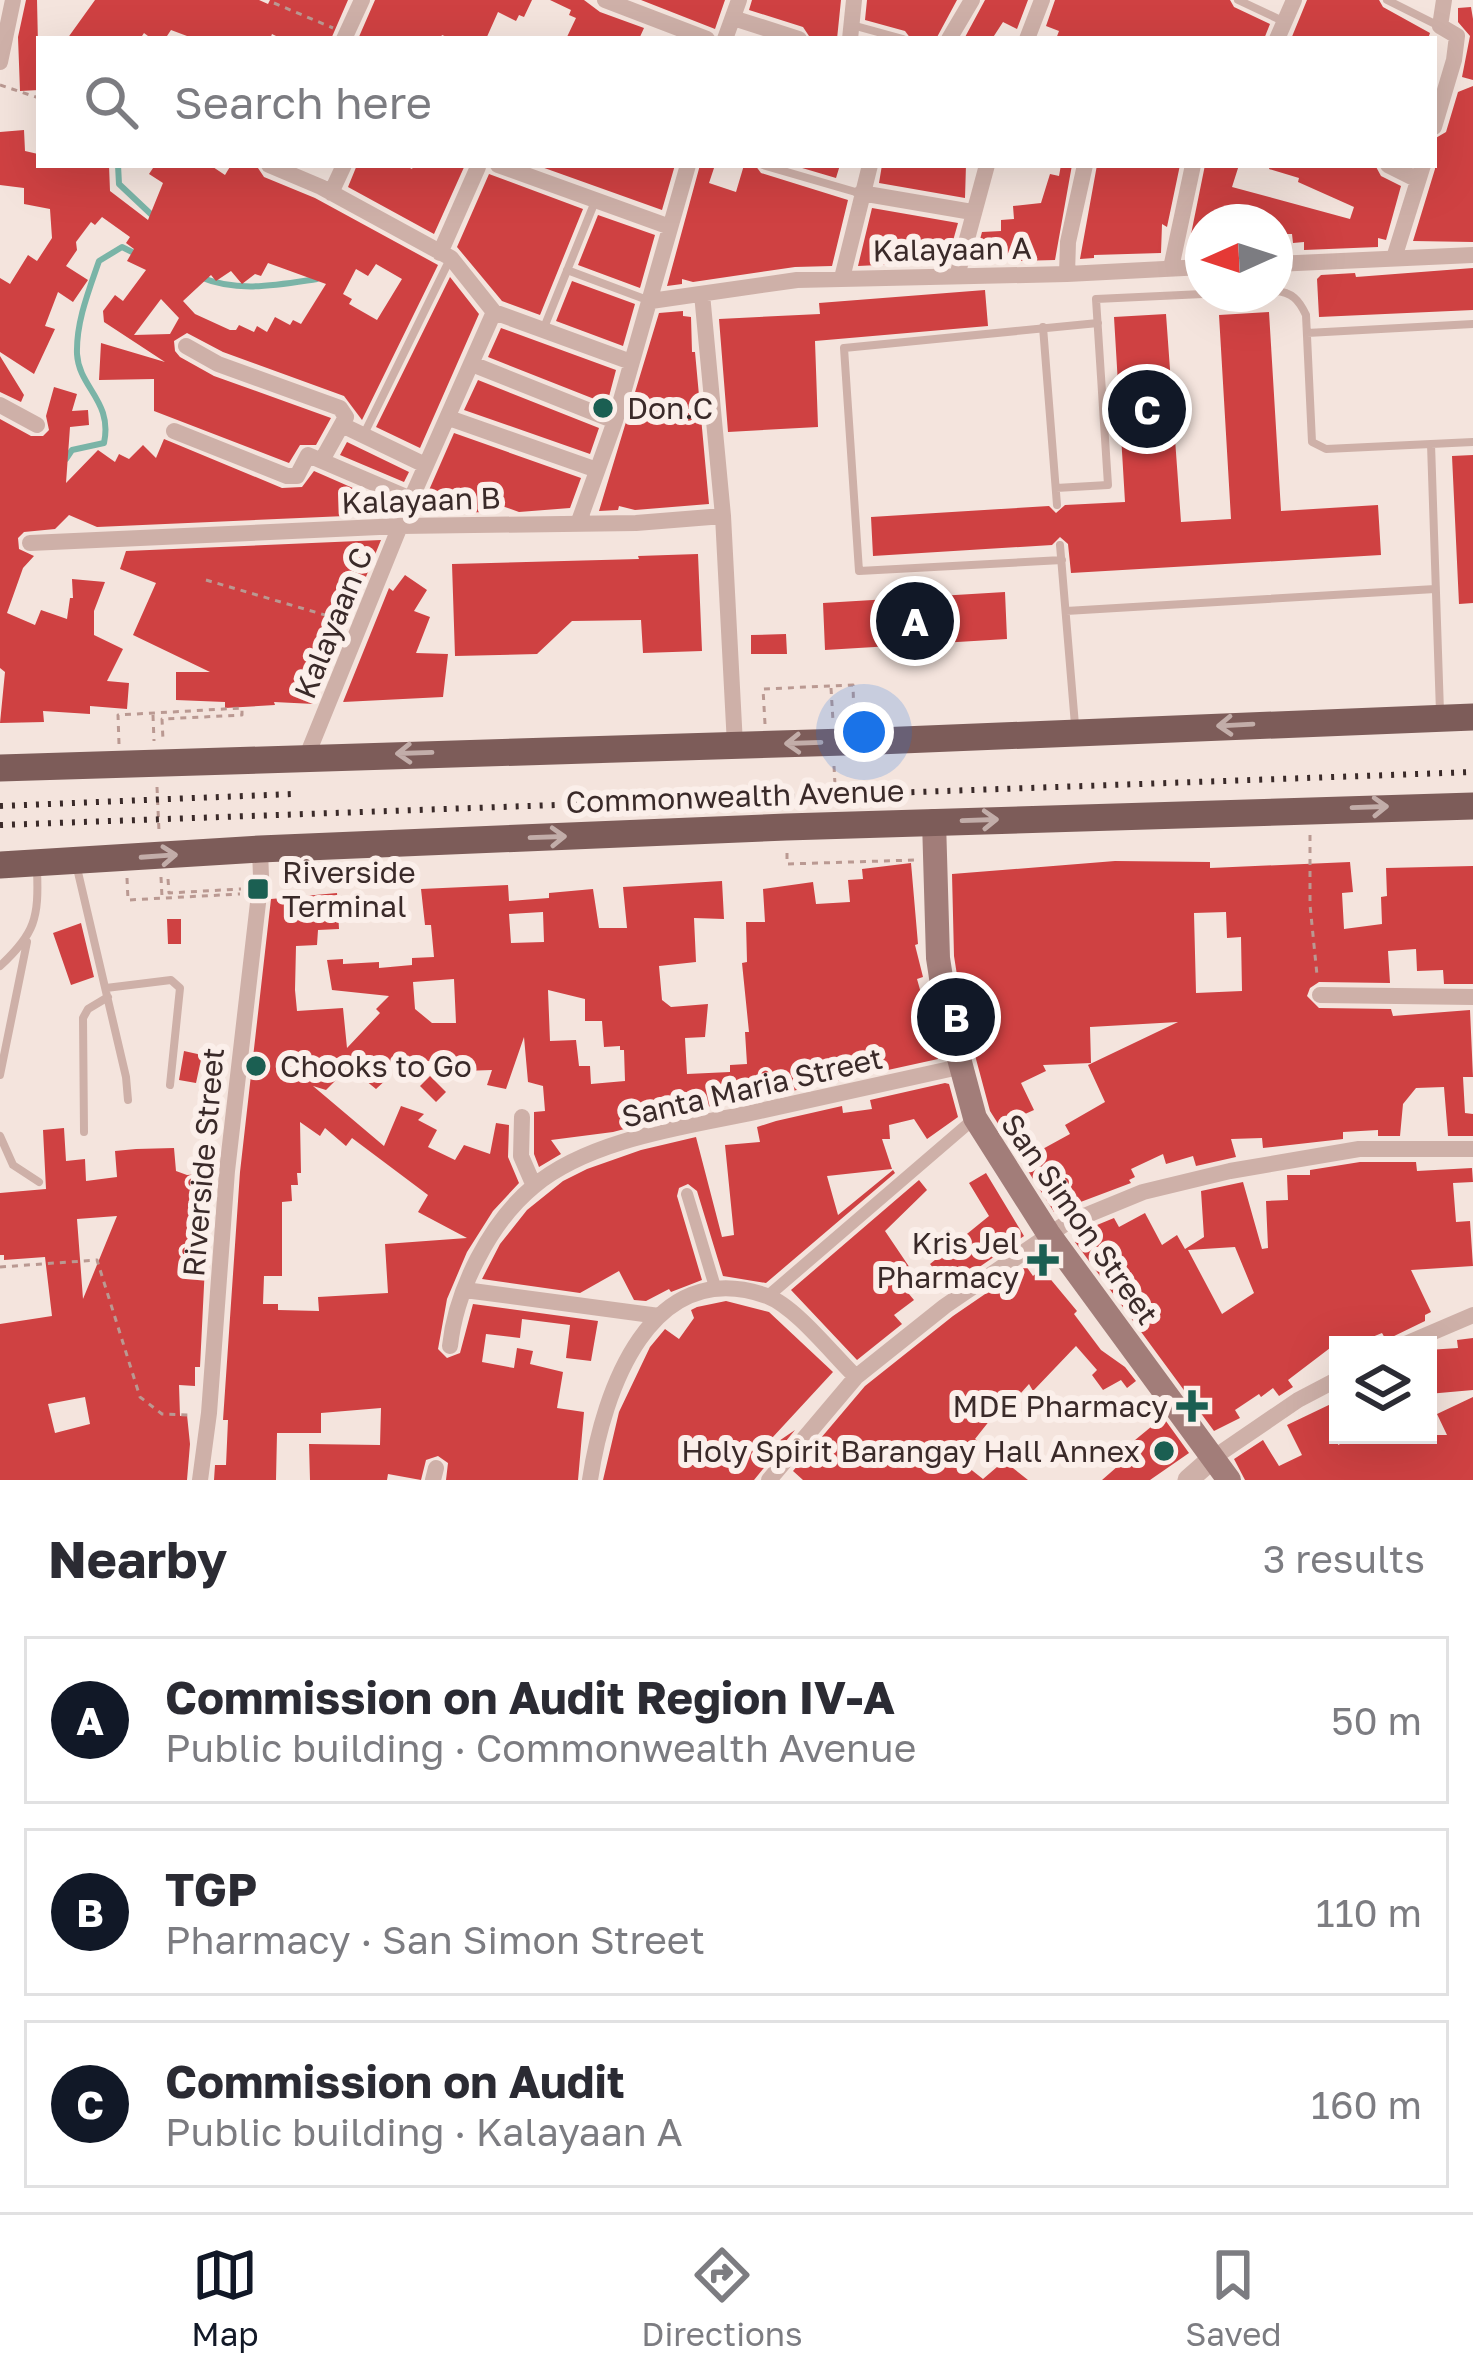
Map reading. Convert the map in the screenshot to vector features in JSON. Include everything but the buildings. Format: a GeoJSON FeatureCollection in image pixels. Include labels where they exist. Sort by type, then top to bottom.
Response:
{"type":"FeatureCollection","features":[{"type":"Feature","properties":{"kind":"main road","name":"Commonwealth Avenue"},"geometry":{"type":"LineString","coordinates":[[0,768],[1473,717]]}},
{"type":"Feature","properties":{"kind":"main road","name":"Commonwealth Avenue"},"geometry":{"type":"LineString","coordinates":[[0,865],[260,849],[934,821],[1473,806]]}},
{"type":"Feature","properties":{"kind":"main road","name":"San Simon Street"},"geometry":{"type":"LineString","coordinates":[[934,821],[938,958],[959,1067],[975,1118],[1048,1233],[1229,1480]]}},
{"type":"Feature","properties":{"kind":"street"},"geometry":{"type":"LineString","coordinates":[[0,62],[13,0]]}},
{"type":"Feature","properties":{"kind":"street"},"geometry":{"type":"LineString","coordinates":[[345,36],[362,0]]}},
{"type":"Feature","properties":{"kind":"street"},"geometry":{"type":"LineString","coordinates":[[604,0],[698,36]]}},
{"type":"Feature","properties":{"kind":"street"},"geometry":{"type":"LineString","coordinates":[[851,32],[852,0]]}},
{"type":"Feature","properties":{"kind":"street"},"geometry":{"type":"LineString","coordinates":[[951,36],[973,0]]}},
{"type":"Feature","properties":{"kind":"street"},"geometry":{"type":"LineString","coordinates":[[1029,36],[1042,0]]}},
{"type":"Feature","properties":{"kind":"street"},"geometry":{"type":"LineString","coordinates":[[1281,30],[1294,0]]}},
{"type":"Feature","properties":{"kind":"street"},"geometry":{"type":"LineString","coordinates":[[1437,118],[1457,37],[1440,26],[1444,0]]}},
{"type":"Feature","properties":{"kind":"street"},"geometry":{"type":"LineString","coordinates":[[736,9],[793,36]]}},
{"type":"Feature","properties":{"kind":"street"},"geometry":{"type":"LineString","coordinates":[[280,168],[445,256],[494,312],[631,362]]}},
{"type":"Feature","properties":{"kind":"street"},"geometry":{"type":"LineString","coordinates":[[331,193],[343,168]]}},
{"type":"Feature","properties":{"kind":"street"},"geometry":{"type":"LineString","coordinates":[[445,256],[477,168]]}},
{"type":"Feature","properties":{"kind":"street"},"geometry":{"type":"LineString","coordinates":[[507,168],[670,227]]}},
{"type":"Feature","properties":{"kind":"street"},"geometry":{"type":"LineString","coordinates":[[578,524],[651,301],[685,168]]}},
{"type":"Feature","properties":{"kind":"street"},"geometry":{"type":"LineString","coordinates":[[842,278],[869,168]]}},
{"type":"Feature","properties":{"kind":"street"},"geometry":{"type":"LineString","coordinates":[[956,276],[986,168]]}},
{"type":"Feature","properties":{"kind":"street"},"geometry":{"type":"LineString","coordinates":[[1067,274],[1068,242],[1084,168]]}},
{"type":"Feature","properties":{"kind":"street"},"geometry":{"type":"LineString","coordinates":[[1171,268],[1192,168]]}},
{"type":"Feature","properties":{"kind":"street"},"geometry":{"type":"LineString","coordinates":[[1394,258],[1420,172]]}},
{"type":"Feature","properties":{"kind":"street"},"geometry":{"type":"LineString","coordinates":[[862,194],[972,212]]}},
{"type":"Feature","properties":{"kind":"street"},"geometry":{"type":"LineString","coordinates":[[1293,263],[1473,255]]}},
{"type":"Feature","properties":{"kind":"street","name":"Kalayaan A"},"geometry":{"type":"LineString","coordinates":[[651,301],[842,278],[1185,268]]}},
{"type":"Feature","properties":{"kind":"street"},"geometry":{"type":"LineString","coordinates":[[702,294],[723,516],[735,745]]}},
{"type":"Feature","properties":{"kind":"street","name":"Kalayaan C"},"geometry":{"type":"LineString","coordinates":[[306,758],[425,465],[494,312]]}},
{"type":"Feature","properties":{"kind":"street"},"geometry":{"type":"LineString","coordinates":[[186,346],[218,364],[340,408],[346,417],[322,460]]}},
{"type":"Feature","properties":{"kind":"street"},"geometry":{"type":"LineString","coordinates":[[472,364],[615,421]]}},
{"type":"Feature","properties":{"kind":"street"},"geometry":{"type":"LineString","coordinates":[[0,405],[37,425]]}},
{"type":"Feature","properties":{"kind":"street"},"geometry":{"type":"LineString","coordinates":[[449,418],[597,470]]}},
{"type":"Feature","properties":{"kind":"street"},"geometry":{"type":"LineString","coordinates":[[342,425],[425,465]]}},
{"type":"Feature","properties":{"kind":"street"},"geometry":{"type":"LineString","coordinates":[[174,431],[284,475],[297,476],[308,455],[411,499]]}},
{"type":"Feature","properties":{"kind":"street","name":"Kalayaan B"},"geometry":{"type":"LineString","coordinates":[[30,543],[723,516]]}},
{"type":"Feature","properties":{"kind":"street","name":"Riverside Street"},"geometry":{"type":"LineString","coordinates":[[200,1480],[227,1171],[261,877],[260,849]]}},
{"type":"Feature","properties":{"kind":"street"},"geometry":{"type":"LineString","coordinates":[[1320,995],[1473,997]]}},
{"type":"Feature","properties":{"kind":"street","name":"Santa Maria Street"},"geometry":{"type":"LineString","coordinates":[[450,1346],[452,1322],[494,1230],[534,1186],[565,1167],[641,1136],[959,1067]]}},
{"type":"Feature","properties":{"kind":"street"},"geometry":{"type":"LineString","coordinates":[[522,1117],[521,1156],[534,1186]]}},
{"type":"Feature","properties":{"kind":"street"},"geometry":{"type":"LineString","coordinates":[[768,1296],[975,1118]]}},
{"type":"Feature","properties":{"kind":"street"},"geometry":{"type":"LineString","coordinates":[[770,1480],[856,1377],[1048,1233],[1143,1192],[1230,1172],[1359,1150],[1473,1149]]}},
{"type":"Feature","properties":{"kind":"street"},"geometry":{"type":"LineString","coordinates":[[687,1194],[716,1290]]}},
{"type":"Feature","properties":{"kind":"street"},"geometry":{"type":"LineString","coordinates":[[465,1290],[659,1316]]}},
{"type":"Feature","properties":{"kind":"street"},"geometry":{"type":"LineString","coordinates":[[590,1480],[597,1431],[614,1379],[659,1316],[679,1300],[716,1290],[768,1296],[784,1305],[856,1377]]}},
{"type":"Feature","properties":{"kind":"street"},"geometry":{"type":"LineString","coordinates":[[1425,1336],[1473,1316]]}},
{"type":"Feature","properties":{"kind":"street"},"geometry":{"type":"LineString","coordinates":[[1188,1480],[1213,1458],[1329,1383]]}},
{"type":"Feature","properties":{"kind":"lane"},"geometry":{"type":"LineString","coordinates":[[1238,0],[1281,30]]}},
{"type":"Feature","properties":{"kind":"lane"},"geometry":{"type":"LineString","coordinates":[[1388,0],[1440,26]]}},
{"type":"Feature","properties":{"kind":"lane"},"geometry":{"type":"LineString","coordinates":[[773,168],[862,194]]}},
{"type":"Feature","properties":{"kind":"lane"},"geometry":{"type":"LineString","coordinates":[[543,331],[597,199]]}},
{"type":"Feature","properties":{"kind":"lane"},"geometry":{"type":"LineString","coordinates":[[364,436],[445,256]]}},
{"type":"Feature","properties":{"kind":"lane"},"geometry":{"type":"LineString","coordinates":[[567,270],[651,301]]}},
{"type":"Feature","properties":{"kind":"lane"},"geometry":{"type":"LineString","coordinates":[[1056,488],[1108,484],[1096,299],[1185,295]]}},
{"type":"Feature","properties":{"kind":"lane"},"geometry":{"type":"LineString","coordinates":[[1293,296],[1300,301],[1307,333],[1312,442],[1326,449],[1473,442]]}},
{"type":"Feature","properties":{"kind":"lane"},"geometry":{"type":"LineString","coordinates":[[1061,560],[860,571],[844,348],[1098,322]]}},
{"type":"Feature","properties":{"kind":"lane"},"geometry":{"type":"LineString","coordinates":[[1307,333],[1473,324]]}},
{"type":"Feature","properties":{"kind":"lane"},"geometry":{"type":"LineString","coordinates":[[1043,327],[1057,505]]}},
{"type":"Feature","properties":{"kind":"lane"},"geometry":{"type":"LineString","coordinates":[[1431,444],[1440,717]]}},
{"type":"Feature","properties":{"kind":"lane"},"geometry":{"type":"LineString","coordinates":[[1060,544],[1075,733]]}},
{"type":"Feature","properties":{"kind":"lane"},"geometry":{"type":"LineString","coordinates":[[1066,611],[1436,590]]}},
{"type":"Feature","properties":{"kind":"lane"},"geometry":{"type":"LineString","coordinates":[[75,861],[128,1100]]}},
{"type":"Feature","properties":{"kind":"lane"},"geometry":{"type":"LineString","coordinates":[[0,1075],[38,898],[36,863]]}},
{"type":"Feature","properties":{"kind":"lane"},"geometry":{"type":"LineString","coordinates":[[0,966],[27,942]]}},
{"type":"Feature","properties":{"kind":"lane"},"geometry":{"type":"LineString","coordinates":[[84,1132],[83,1018],[107,992],[171,980],[180,988],[170,1084]]}},
{"type":"Feature","properties":{"kind":"lane"},"geometry":{"type":"LineString","coordinates":[[0,1136],[13,1165],[39,1182]]}},
{"type":"Feature","properties":{"kind":"path"},"geometry":{"type":"LineString","coordinates":[[274,3],[345,36]]}},
{"type":"Feature","properties":{"kind":"path"},"geometry":{"type":"LineString","coordinates":[[0,85],[36,97]]}},
{"type":"Feature","properties":{"kind":"path"},"geometry":{"type":"LineString","coordinates":[[206,580],[362,626]]}},
{"type":"Feature","properties":{"kind":"path"},"geometry":{"type":"LineString","coordinates":[[765,744],[763,689],[853,686],[855,741]]}},
{"type":"Feature","properties":{"kind":"path"},"geometry":{"type":"LineString","coordinates":[[121,763],[118,715],[242,708],[242,716],[162,719]]}},
{"type":"Feature","properties":{"kind":"path"},"geometry":{"type":"LineString","coordinates":[[834,762],[835,799]]}},
{"type":"Feature","properties":{"kind":"path"},"geometry":{"type":"LineString","coordinates":[[157,794],[159,836]]}},
{"type":"Feature","properties":{"kind":"path"},"geometry":{"type":"LineString","coordinates":[[1309,809],[1312,946],[1320,995]]}},
{"type":"Feature","properties":{"kind":"path"},"geometry":{"type":"LineString","coordinates":[[787,864],[935,859]]}},
{"type":"Feature","properties":{"kind":"path"},"geometry":{"type":"LineString","coordinates":[[128,900],[243,894],[242,889],[169,892]]}},
{"type":"Feature","properties":{"kind":"path"},"geometry":{"type":"LineString","coordinates":[[0,1267],[97,1260],[140,1396],[162,1414],[209,1413]]}},
{"type":"Feature","properties":{"kind":"waterway"},"geometry":{"type":"LineString","coordinates":[[118,168],[119,184],[155,218]]}},
{"type":"Feature","properties":{"kind":"waterway"},"geometry":{"type":"LineString","coordinates":[[66,459],[72,450],[104,443],[104,416],[77,354],[81,318],[99,261],[122,247],[138,255]]}},
{"type":"Feature","properties":{"kind":"waterway"},"geometry":{"type":"LineString","coordinates":[[200,277],[243,286],[317,279]]}},
{"type":"Feature","properties":{"kind":"railway"},"geometry":{"type":"LineString","coordinates":[[0,825],[1473,772]]}},
{"type":"Feature","properties":{"kind":"railway"},"geometry":{"type":"LineString","coordinates":[[0,806],[292,794]]}},
{"type":"Feature","properties":{"kind":"place","name":"Don.C"},"geometry":{"type":"Point","coordinates":[603,408]}},
{"type":"Feature","properties":{"kind":"place","name":"Commission on Audit"},"geometry":{"type":"Point","coordinates":[1147,409]}},
{"type":"Feature","properties":{"kind":"place","name":"Commission on Audit Region IV-A"},"geometry":{"type":"Point","coordinates":[915,621]}},
{"type":"Feature","properties":{"kind":"place","name":"Riverside Terminal"},"geometry":{"type":"Point","coordinates":[258,889]}},
{"type":"Feature","properties":{"kind":"place","name":"TGP"},"geometry":{"type":"Point","coordinates":[956,1017]}},
{"type":"Feature","properties":{"kind":"place","name":"Chooks to Go"},"geometry":{"type":"Point","coordinates":[256,1066]}},
{"type":"Feature","properties":{"kind":"place","name":"Kris Jel Pharmacy"},"geometry":{"type":"Point","coordinates":[1043,1260]}},
{"type":"Feature","properties":{"kind":"place","name":"MDE Pharmacy"},"geometry":{"type":"Point","coordinates":[1192,1406]}},
{"type":"Feature","properties":{"kind":"place","name":"Holy Spirit Barangay Hall Annex"},"geometry":{"type":"Point","coordinates":[1164,1451]}}]}
